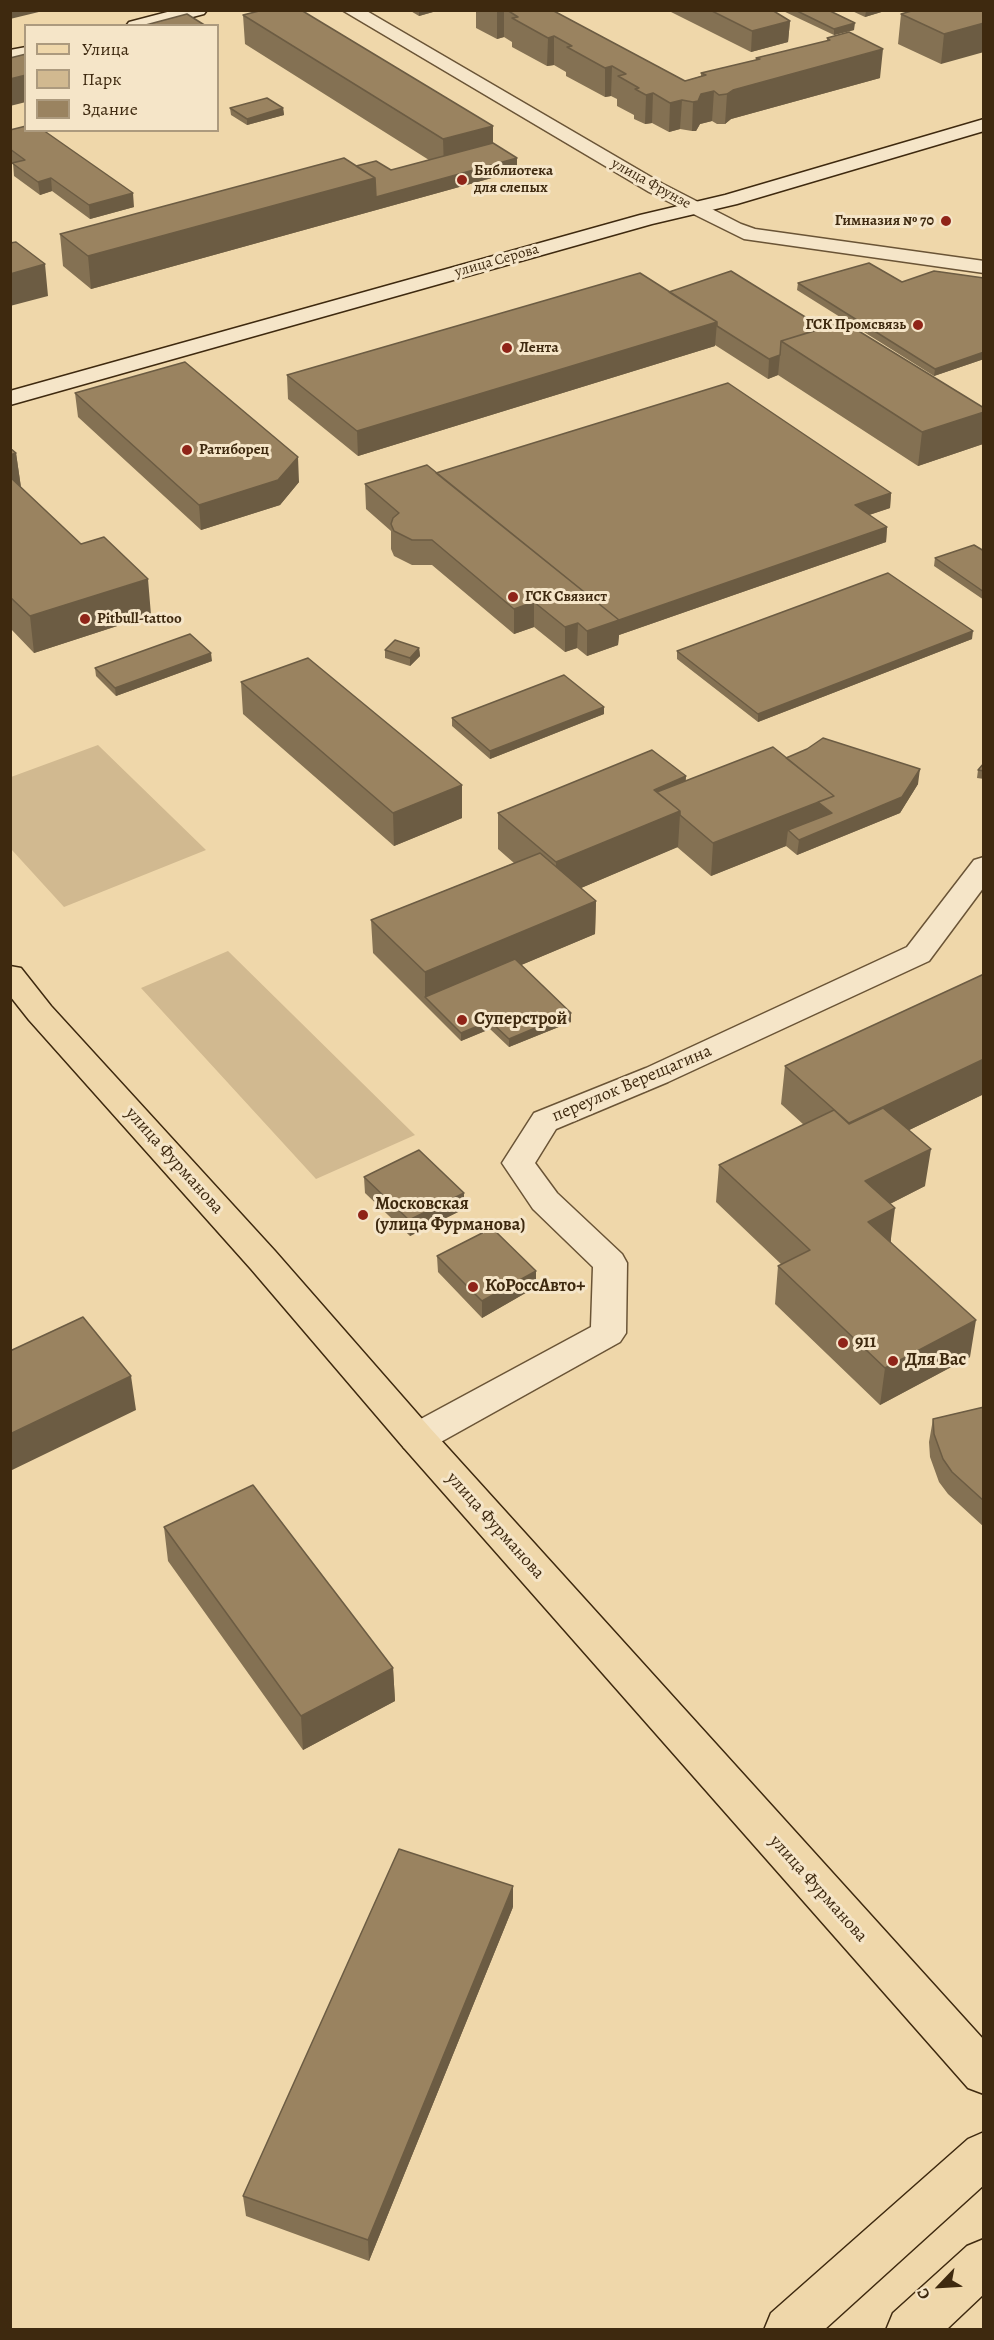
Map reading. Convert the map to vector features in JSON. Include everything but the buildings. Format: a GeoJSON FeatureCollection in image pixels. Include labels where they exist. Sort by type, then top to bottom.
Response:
{"type":"FeatureCollection","features":[{"type":"Feature","properties":{"kind":"main road","name":"улица Фурманова"},"geometry":{"type":"LineString","coordinates":[[10,975],[40,1013],[255,1251],[417,1438],[984,2073]]}},
{"type":"Feature","properties":{"kind":"main road"},"geometry":{"type":"LineString","coordinates":[[788,2330],[984,2154]]}},
{"type":"Feature","properties":{"kind":"main road"},"geometry":{"type":"LineString","coordinates":[[910,2330],[984,2262]]}},
{"type":"Feature","properties":{"kind":"street"},"geometry":{"type":"LineString","coordinates":[[143,24],[198,10]]}},
{"type":"Feature","properties":{"kind":"street","name":"улица Фрунзе"},"geometry":{"type":"LineString","coordinates":[[351,10],[656,188],[751,235],[984,267]]}},
{"type":"Feature","properties":{"kind":"street","name":"улица Серова"},"geometry":{"type":"LineString","coordinates":[[10,398],[741,196],[984,125]]}},
{"type":"Feature","properties":{"kind":"street","name":"переулок Верещагина"},"geometry":{"type":"LineString","coordinates":[[417,1438],[608,1334],[610,1263],[545,1201],[518,1163],[545,1121],[657,1075],[918,954],[984,866]]}},
{"type":"Feature","properties":{"kind":"green space"},"geometry":{"type":"Polygon","coordinates":[[[98,745],[206,850],[64,907],[11,849],[11,777],[98,745]]]}},
{"type":"Feature","properties":{"kind":"green space"},"geometry":{"type":"Polygon","coordinates":[[[228,951],[415,1135],[316,1179],[141,988],[228,951]]]}},
{"type":"Feature","properties":{"kind":"place","name":"Библиотека для слепых"},"geometry":{"type":"Point","coordinates":[462,180]}},
{"type":"Feature","properties":{"kind":"place","name":"Гимназия № 70"},"geometry":{"type":"Point","coordinates":[946,221]}},
{"type":"Feature","properties":{"kind":"place","name":"ГСК Промсвязь"},"geometry":{"type":"Point","coordinates":[918,325]}},
{"type":"Feature","properties":{"kind":"place","name":"Лента"},"geometry":{"type":"Point","coordinates":[507,348]}},
{"type":"Feature","properties":{"kind":"place","name":"Ратиборец"},"geometry":{"type":"Point","coordinates":[187,450]}},
{"type":"Feature","properties":{"kind":"place","name":"ГСК Связист"},"geometry":{"type":"Point","coordinates":[513,597]}},
{"type":"Feature","properties":{"kind":"place","name":"Pitbull-tattoo"},"geometry":{"type":"Point","coordinates":[85,619]}},
{"type":"Feature","properties":{"kind":"place","name":"Суперстрой"},"geometry":{"type":"Point","coordinates":[462,1020]}},
{"type":"Feature","properties":{"kind":"place","name":"Московская (улица Фурманова)"},"geometry":{"type":"Point","coordinates":[363,1215]}},
{"type":"Feature","properties":{"kind":"place","name":"КоРоссАвто+"},"geometry":{"type":"Point","coordinates":[473,1287]}},
{"type":"Feature","properties":{"kind":"place","name":"911"},"geometry":{"type":"Point","coordinates":[843,1343]}},
{"type":"Feature","properties":{"kind":"place","name":"Для Вас"},"geometry":{"type":"Point","coordinates":[893,1361]}}]}
